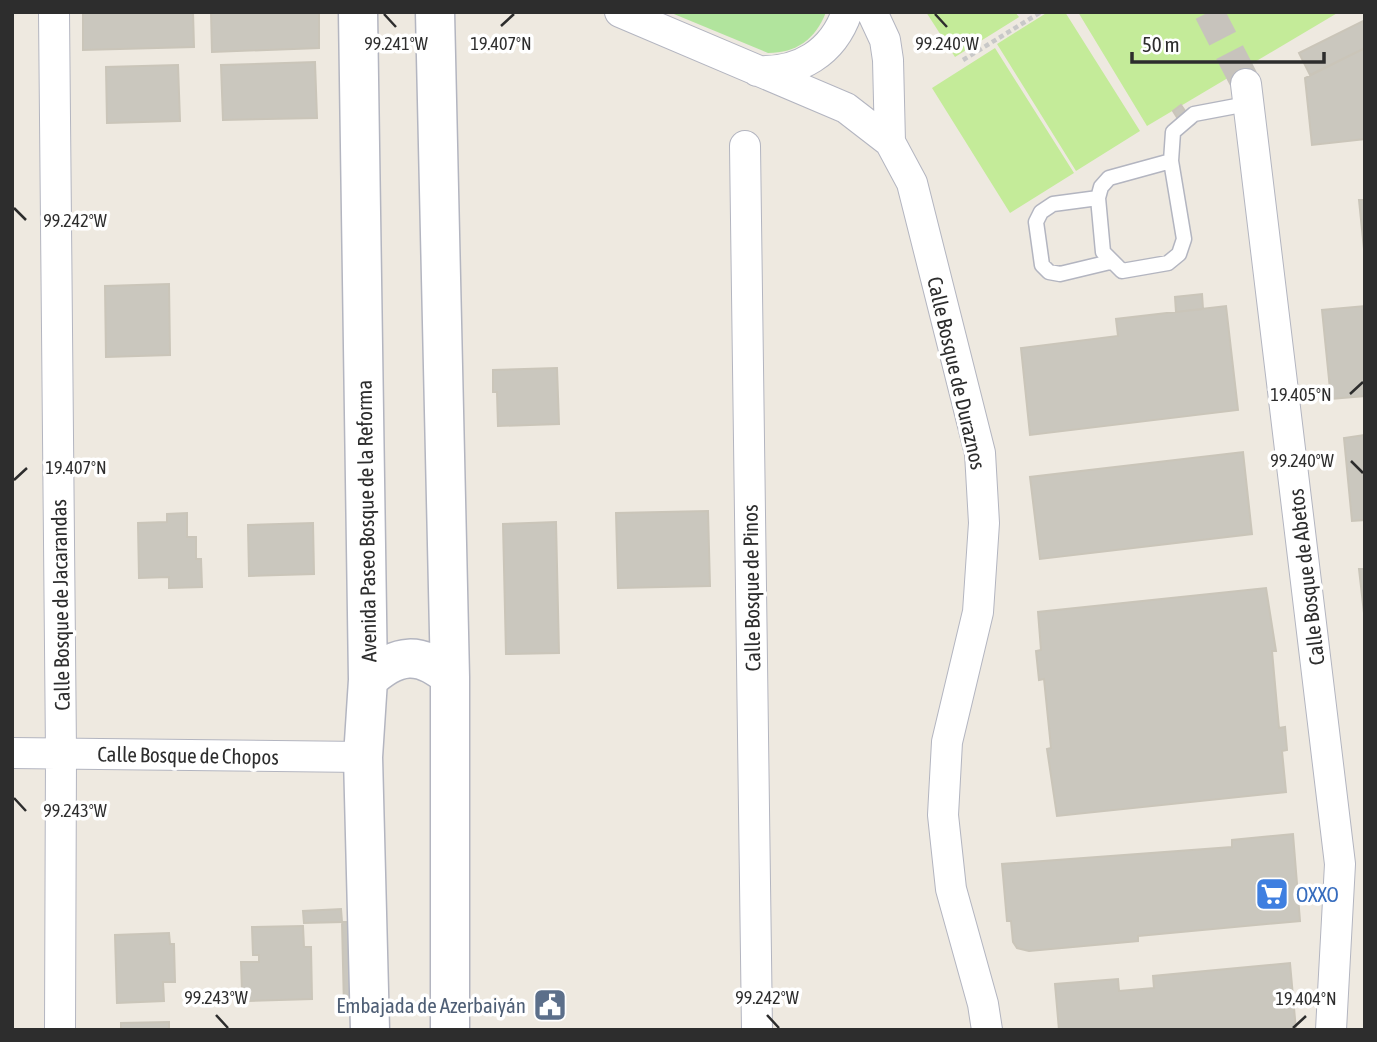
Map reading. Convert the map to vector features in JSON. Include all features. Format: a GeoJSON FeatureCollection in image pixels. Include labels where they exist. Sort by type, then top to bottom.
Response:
{"type":"FeatureCollection","features":[{"type":"Feature","properties":{"kind":"main road","name":"Avenida Paseo Bosque de la Reforma"},"geometry":{"type":"LineString","coordinates":[[358,12],[368,680],[363,757],[370,1030]]}},
{"type":"Feature","properties":{"kind":"main road"},"geometry":{"type":"LineString","coordinates":[[439,15],[450,677],[450,1030]]}},
{"type":"Feature","properties":{"kind":"main road"},"geometry":{"type":"LineString","coordinates":[[368,680],[395,660],[416,658],[435,664],[450,677]]}},
{"type":"Feature","properties":{"kind":"street","name":"Calle Bosque de Jacarandas"},"geometry":{"type":"LineString","coordinates":[[54,12],[61,753],[60,1030]]}},
{"type":"Feature","properties":{"kind":"street"},"geometry":{"type":"LineString","coordinates":[[620,12],[753,71],[846,108],[890,142]]}},
{"type":"Feature","properties":{"kind":"street"},"geometry":{"type":"LineString","coordinates":[[753,71],[780,71],[816,57],[831,43],[847,12]]}},
{"type":"Feature","properties":{"kind":"street","name":"Calle Bosque de Duraznos"},"geometry":{"type":"LineString","coordinates":[[872,12],[885,40],[888,60],[890,142],[912,183],[980,453],[984,523],[978,612],[947,742],[943,815],[950,889],[983,1004],[987,1030]]}},
{"type":"Feature","properties":{"kind":"street","name":"Calle Bosque de Abetos"},"geometry":{"type":"LineString","coordinates":[[1246,94],[1340,864],[1331,1030]]}},
{"type":"Feature","properties":{"kind":"street","name":"Calle Bosque de Pinos"},"geometry":{"type":"LineString","coordinates":[[745,146],[757,1030]]}},
{"type":"Feature","properties":{"kind":"street","name":"Calle Bosque de Chopos"},"geometry":{"type":"LineString","coordinates":[[12,752],[363,757]]}},
{"type":"Feature","properties":{"kind":"lane"},"geometry":{"type":"LineString","coordinates":[[1171,161],[1109,178],[1101,187],[1098,198],[1103,252],[1110,262],[1122,271],[1168,263],[1180,254],[1184,239],[1171,161],[1173,132],[1194,114],[1246,94]]}},
{"type":"Feature","properties":{"kind":"lane"},"geometry":{"type":"LineString","coordinates":[[1098,198],[1053,204],[1041,212],[1036,222],[1042,265],[1049,272],[1060,274],[1110,262]]}},
{"type":"Feature","properties":{"kind":"path"},"geometry":{"type":"LineString","coordinates":[[963,60],[1041,12]]}},
{"type":"Feature","properties":{"kind":"green space"},"geometry":{"type":"Polygon","coordinates":[[[669,12],[826,12],[817,30],[804,43],[787,50],[768,53],[669,12]]]}},
{"type":"Feature","properties":{"kind":"green space"},"geometry":{"type":"Polygon","coordinates":[[[926,12],[1015,12],[1019,17],[955,57],[926,12]]]}},
{"type":"Feature","properties":{"kind":"green space"},"geometry":{"type":"Polygon","coordinates":[[[1048,12],[1065,12],[1140,131],[1076,171],[997,44],[1048,12]]]}},
{"type":"Feature","properties":{"kind":"green space"},"geometry":{"type":"Polygon","coordinates":[[[1078,12],[1339,12],[1147,126],[1078,12]]]}},
{"type":"Feature","properties":{"kind":"green space"},"geometry":{"type":"Polygon","coordinates":[[[995,48],[1074,173],[1010,213],[932,88],[995,48]]]}},
{"type":"Feature","properties":{"kind":"building"},"geometry":{"type":"Polygon","coordinates":[[[83,12],[193,12],[194,47],[83,50],[83,12]]]}},
{"type":"Feature","properties":{"kind":"building"},"geometry":{"type":"Polygon","coordinates":[[[211,12],[319,12],[319,48],[212,52],[211,12]]]}},
{"type":"Feature","properties":{"kind":"building"},"geometry":{"type":"Polygon","coordinates":[[[1365,20],[1365,48],[1310,75],[1299,53],[1365,20]]]}},
{"type":"Feature","properties":{"kind":"building"},"geometry":{"type":"Polygon","coordinates":[[[1365,48],[1365,139],[1312,145],[1305,78],[1365,48]]]}},
{"type":"Feature","properties":{"kind":"building"},"geometry":{"type":"Polygon","coordinates":[[[315,62],[317,118],[223,120],[221,65],[315,62]]]}},
{"type":"Feature","properties":{"kind":"building"},"geometry":{"type":"Polygon","coordinates":[[[178,65],[180,121],[107,123],[106,67],[178,65]]]}},
{"type":"Feature","properties":{"kind":"building"},"geometry":{"type":"Polygon","coordinates":[[[1181,105],[1194,124],[1185,130],[1173,111],[1181,105]]]}},
{"type":"Feature","properties":{"kind":"building"},"geometry":{"type":"Polygon","coordinates":[[[1359,200],[1365,200],[1365,259],[1359,200]]]}},
{"type":"Feature","properties":{"kind":"building"},"geometry":{"type":"Polygon","coordinates":[[[169,284],[170,355],[106,357],[105,286],[169,284]]]}},
{"type":"Feature","properties":{"kind":"building"},"geometry":{"type":"Polygon","coordinates":[[[1202,294],[1203,309],[1176,312],[1175,297],[1202,294]]]}},
{"type":"Feature","properties":{"kind":"building"},"geometry":{"type":"Polygon","coordinates":[[[1226,306],[1238,410],[1030,435],[1021,348],[1118,336],[1116,319],[1226,306]]]}},
{"type":"Feature","properties":{"kind":"building"},"geometry":{"type":"Polygon","coordinates":[[[1365,306],[1365,396],[1331,399],[1322,310],[1365,306]]]}},
{"type":"Feature","properties":{"kind":"building"},"geometry":{"type":"Polygon","coordinates":[[[557,368],[559,424],[498,426],[493,370],[557,368]]]}},
{"type":"Feature","properties":{"kind":"building"},"geometry":{"type":"Polygon","coordinates":[[[1365,435],[1365,520],[1352,521],[1344,438],[1365,435]]]}},
{"type":"Feature","properties":{"kind":"building"},"geometry":{"type":"Polygon","coordinates":[[[1243,452],[1252,534],[1040,559],[1030,477],[1243,452]]]}},
{"type":"Feature","properties":{"kind":"building"},"geometry":{"type":"Polygon","coordinates":[[[708,511],[710,586],[618,588],[616,513],[708,511]]]}},
{"type":"Feature","properties":{"kind":"building"},"geometry":{"type":"Polygon","coordinates":[[[187,513],[187,537],[196,537],[196,559],[201,559],[202,587],[169,588],[169,577],[139,578],[138,523],[167,522],[167,514],[187,513]]]}},
{"type":"Feature","properties":{"kind":"building"},"geometry":{"type":"Polygon","coordinates":[[[556,522],[559,653],[506,654],[503,524],[556,522]]]}},
{"type":"Feature","properties":{"kind":"building"},"geometry":{"type":"Polygon","coordinates":[[[313,523],[314,574],[249,576],[248,525],[313,523]]]}},
{"type":"Feature","properties":{"kind":"building"},"geometry":{"type":"Polygon","coordinates":[[[1359,569],[1365,569],[1365,622],[1359,569]]]}},
{"type":"Feature","properties":{"kind":"building"},"geometry":{"type":"Polygon","coordinates":[[[1266,588],[1276,651],[1272,651],[1279,728],[1285,727],[1287,750],[1282,751],[1286,792],[1057,816],[1047,749],[1051,748],[1044,679],[1039,680],[1036,651],[1041,650],[1038,612],[1266,588]]]}},
{"type":"Feature","properties":{"kind":"building"},"geometry":{"type":"Polygon","coordinates":[[[1293,834],[1300,921],[1138,936],[1138,941],[1029,951],[1017,948],[1013,942],[1011,921],[1007,921],[1002,864],[1232,847],[1232,840],[1293,834]]]}},
{"type":"Feature","properties":{"kind":"building"},"geometry":{"type":"Polygon","coordinates":[[[341,909],[342,922],[304,923],[303,911],[341,909]]]}},
{"type":"Feature","properties":{"kind":"building"},"geometry":{"type":"Polygon","coordinates":[[[342,922],[357,922],[360,1008],[344,1008],[342,922]]]}},
{"type":"Feature","properties":{"kind":"building"},"geometry":{"type":"Polygon","coordinates":[[[303,926],[304,947],[311,947],[312,999],[249,1001],[249,991],[242,991],[241,962],[259,962],[259,955],[253,955],[252,927],[303,926]]]}},
{"type":"Feature","properties":{"kind":"building"},"geometry":{"type":"Polygon","coordinates":[[[169,933],[170,944],[174,944],[175,982],[163,982],[164,1001],[117,1003],[115,935],[169,933]]]}},
{"type":"Feature","properties":{"kind":"building"},"geometry":{"type":"Polygon","coordinates":[[[1290,963],[1296,1030],[1059,1030],[1055,984],[1118,979],[1119,991],[1154,988],[1153,976],[1290,963]]]}},
{"type":"Feature","properties":{"kind":"building"},"geometry":{"type":"Polygon","coordinates":[[[169,1022],[169,1030],[121,1030],[121,1023],[169,1022]]]}},
{"type":"Feature","properties":{"kind":"tunnel"},"geometry":{"type":"LineString","coordinates":[[1209,12],[1246,84]]}},
{"type":"Feature","properties":{"kind":"place","name":"OXXO"},"geometry":{"type":"Point","coordinates":[1272,894]}},
{"type":"Feature","properties":{"kind":"place","name":"Embajada de Azerbaiyán"},"geometry":{"type":"Point","coordinates":[550,1005]}}]}
